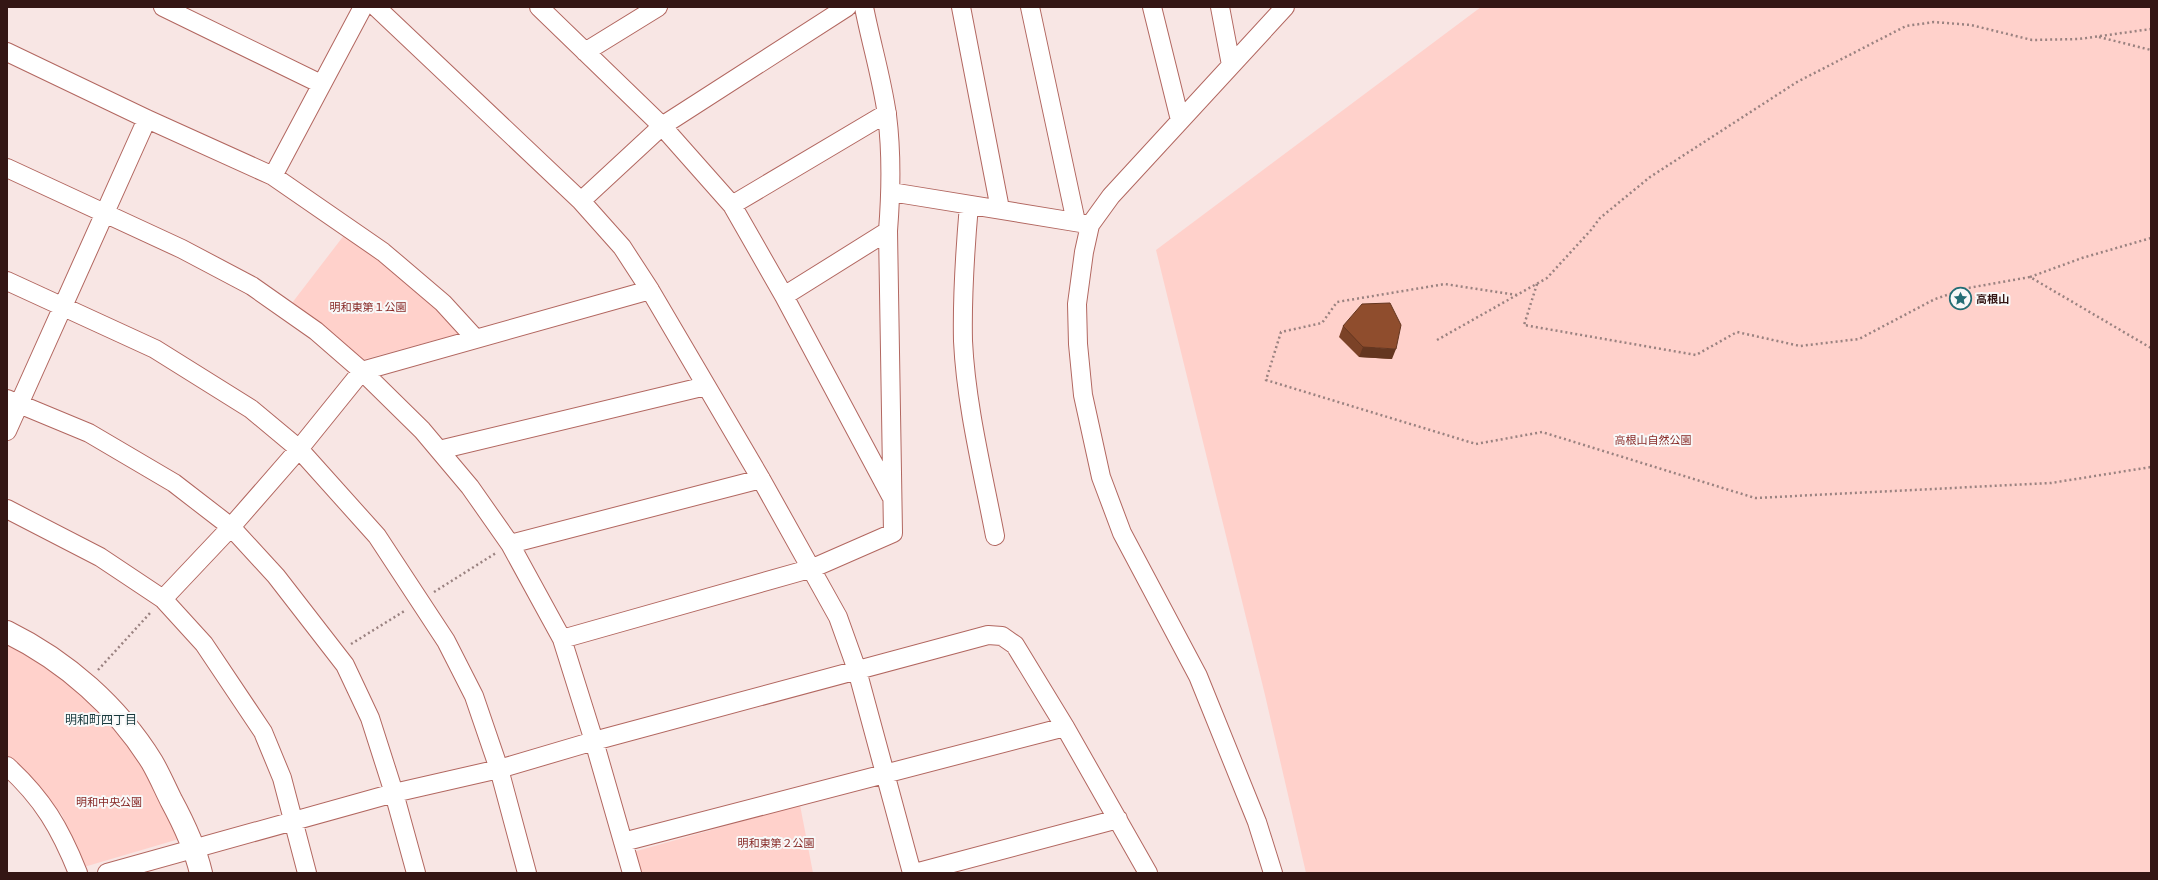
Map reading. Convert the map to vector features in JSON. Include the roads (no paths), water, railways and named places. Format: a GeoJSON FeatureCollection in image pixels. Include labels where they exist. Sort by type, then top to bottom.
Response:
{"type":"FeatureCollection","features":[{"type":"Feature","properties":{"kind":"street"},"geometry":{"type":"LineString","coordinates":[[163,7],[321,84]]}},
{"type":"Feature","properties":{"kind":"street"},"geometry":{"type":"LineString","coordinates":[[273,176],[363,7]]}},
{"type":"Feature","properties":{"kind":"street"},"geometry":{"type":"LineString","coordinates":[[376,7],[581,201],[622,247],[650,290],[813,568],[838,617],[857,670],[914,873],[1118,819]]}},
{"type":"Feature","properties":{"kind":"street"},"geometry":{"type":"LineString","coordinates":[[539,7],[662,126],[732,205],[784,296],[892,498]]}},
{"type":"Feature","properties":{"kind":"street"},"geometry":{"type":"LineString","coordinates":[[585,52],[658,7]]}},
{"type":"Feature","properties":{"kind":"street"},"geometry":{"type":"LineString","coordinates":[[581,201],[662,126],[847,7]]}},
{"type":"Feature","properties":{"kind":"street"},"geometry":{"type":"LineString","coordinates":[[562,639],[813,568],[893,533],[888,231],[891,192],[890,143],[887,113],[864,7]]}},
{"type":"Feature","properties":{"kind":"street"},"geometry":{"type":"LineString","coordinates":[[961,7],[1000,209]]}},
{"type":"Feature","properties":{"kind":"street"},"geometry":{"type":"LineString","coordinates":[[1030,7],[1083,223],[1084,252],[1077,304],[1078,344],[1083,395],[1100,477],[1122,533],[1198,676],[1256,822],[1273,873]]}},
{"type":"Feature","properties":{"kind":"street"},"geometry":{"type":"LineString","coordinates":[[1152,7],[1180,120]]}},
{"type":"Feature","properties":{"kind":"street"},"geometry":{"type":"LineString","coordinates":[[1220,7],[1230,65]]}},
{"type":"Feature","properties":{"kind":"street"},"geometry":{"type":"LineString","coordinates":[[1083,223],[1111,196],[1285,7]]}},
{"type":"Feature","properties":{"kind":"street"},"geometry":{"type":"LineString","coordinates":[[7,52],[147,119],[273,176],[383,252],[443,303],[475,338]]}},
{"type":"Feature","properties":{"kind":"street"},"geometry":{"type":"LineString","coordinates":[[732,205],[887,113]]}},
{"type":"Feature","properties":{"kind":"street"},"geometry":{"type":"LineString","coordinates":[[7,431],[13,402],[63,306],[147,119]]}},
{"type":"Feature","properties":{"kind":"street"},"geometry":{"type":"LineString","coordinates":[[7,168],[182,249],[252,286],[316,331],[362,371],[422,430],[470,487],[510,544],[562,639],[594,741],[632,873]]}},
{"type":"Feature","properties":{"kind":"street"},"geometry":{"type":"LineString","coordinates":[[891,192],[1083,223]]}},
{"type":"Feature","properties":{"kind":"street"},"geometry":{"type":"LineString","coordinates":[[969,205],[963,275],[963,342],[967,384],[995,536]]}},
{"type":"Feature","properties":{"kind":"street"},"geometry":{"type":"LineString","coordinates":[[784,296],[888,231]]}},
{"type":"Feature","properties":{"kind":"street"},"geometry":{"type":"LineString","coordinates":[[7,281],[155,349],[251,409],[299,449],[377,536],[446,640],[474,696],[499,769],[527,873]]}},
{"type":"Feature","properties":{"kind":"street"},"geometry":{"type":"LineString","coordinates":[[163,599],[230,527],[299,449],[362,371],[650,290]]}},
{"type":"Feature","properties":{"kind":"street"},"geometry":{"type":"LineString","coordinates":[[439,450],[706,386]]}},
{"type":"Feature","properties":{"kind":"street"},"geometry":{"type":"LineString","coordinates":[[13,402],[95,436],[174,483],[230,527],[276,576],[345,665],[370,718],[394,793],[416,873]]}},
{"type":"Feature","properties":{"kind":"street"},"geometry":{"type":"LineString","coordinates":[[510,544],[761,478]]}},
{"type":"Feature","properties":{"kind":"street"},"geometry":{"type":"LineString","coordinates":[[7,509],[100,557],[163,599],[204,644],[263,732],[282,778],[307,873]]}},
{"type":"Feature","properties":{"kind":"street"},"geometry":{"type":"LineString","coordinates":[[7,632],[30,644],[86,684],[128,729],[152,763],[195,848],[201,873]]}},
{"type":"Feature","properties":{"kind":"street"},"geometry":{"type":"LineString","coordinates":[[107,873],[394,793],[499,769],[594,741],[988,636],[1002,636],[1015,645],[1065,727],[1148,873]]}},
{"type":"Feature","properties":{"kind":"street"},"geometry":{"type":"LineString","coordinates":[[623,842],[886,772],[1065,727]]}},
{"type":"Feature","properties":{"kind":"street"},"geometry":{"type":"LineString","coordinates":[[7,767],[42,801],[63,837],[78,873]]}},
{"type":"Feature","properties":{"kind":"place","name":"高根山"},"geometry":{"type":"Point","coordinates":[1961,299]}},
{"type":"Feature","properties":{"kind":"district","name":"明和町四丁目"},"geometry":{"type":"Point","coordinates":[101,720]}},
{"type":"Feature","properties":{"kind":"park label","name":"明和東第１公園"},"geometry":{"type":"Point","coordinates":[368,307]}},
{"type":"Feature","properties":{"kind":"park label","name":"高根山自然公園"},"geometry":{"type":"Point","coordinates":[1653,440]}},
{"type":"Feature","properties":{"kind":"park label","name":"明和中央公園"},"geometry":{"type":"Point","coordinates":[109,802]}},
{"type":"Feature","properties":{"kind":"park label","name":"明和東第２公園"},"geometry":{"type":"Point","coordinates":[776,843]}}]}
